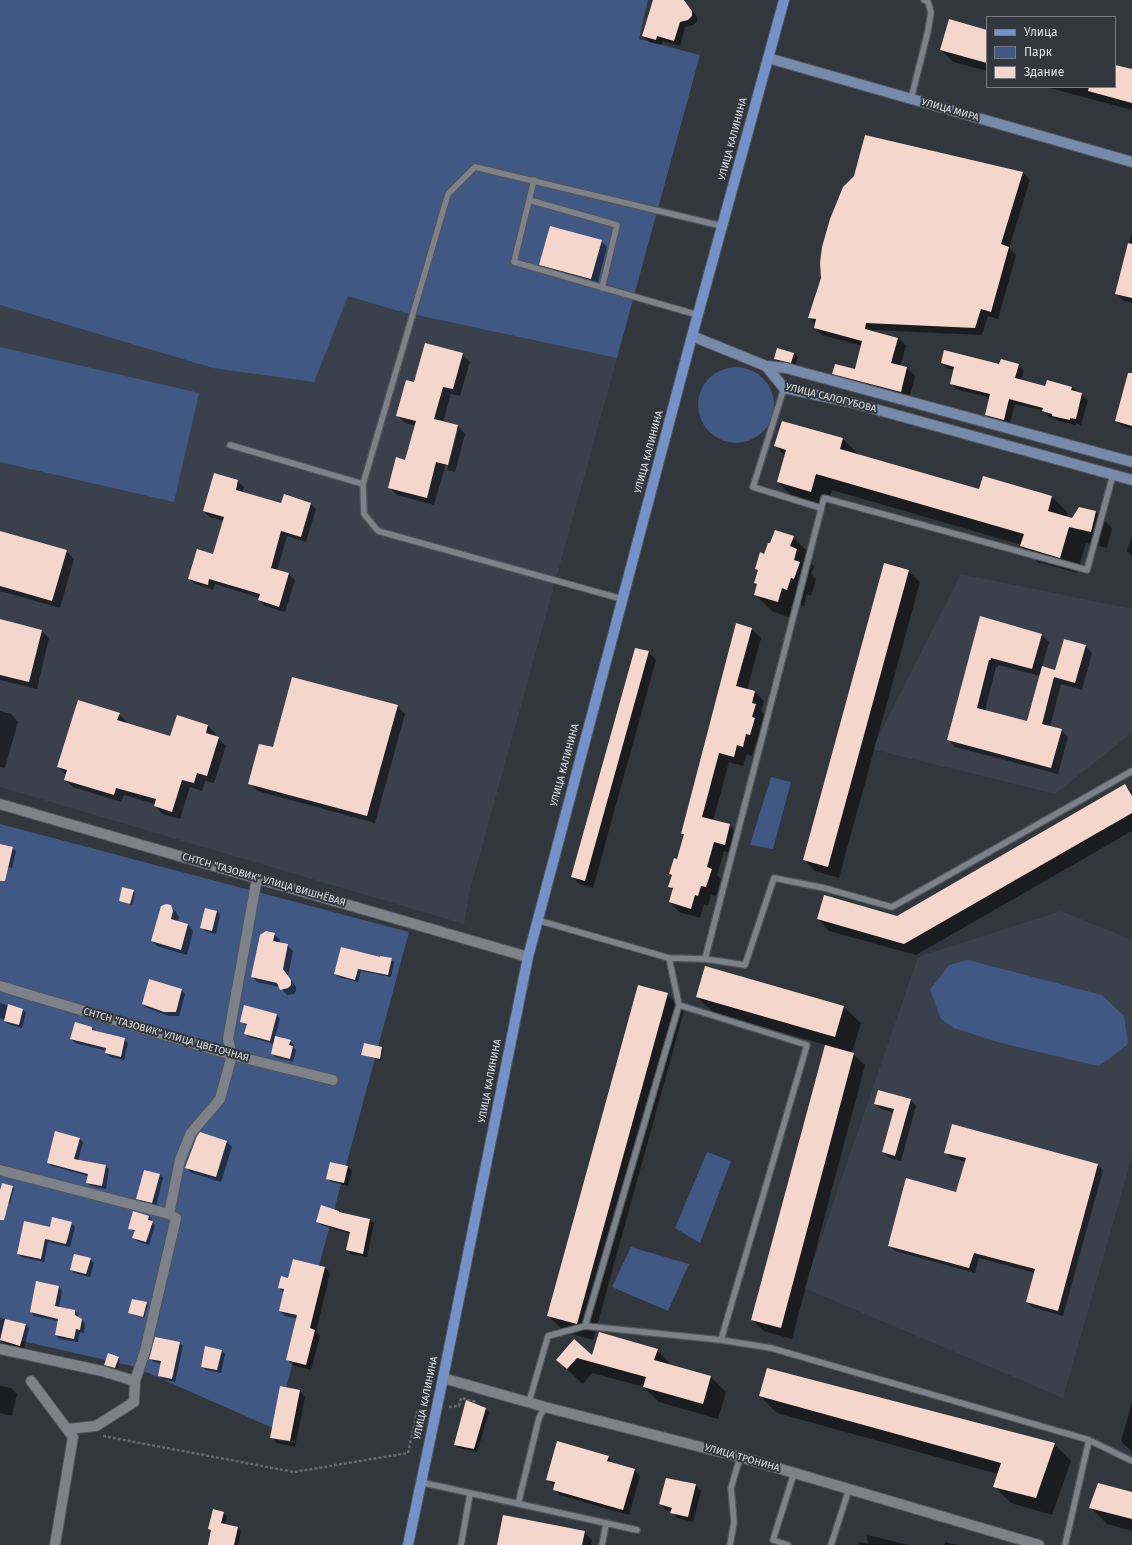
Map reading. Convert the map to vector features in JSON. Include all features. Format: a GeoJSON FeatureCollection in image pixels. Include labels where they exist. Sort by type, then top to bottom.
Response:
{"type":"FeatureCollection","features":[{"type":"Feature","properties":{"kind":"main road","name":"УЛИЦА КАЛИНИНА"},"geometry":{"type":"LineString","coordinates":[[408,1545],[528,957],[537,920],[692,336],[784,0]]}},
{"type":"Feature","properties":{"kind":"street","name":"УЛИЦА МИРА"},"geometry":{"type":"LineString","coordinates":[[768,58],[1132,162]]}},
{"type":"Feature","properties":{"kind":"street"},"geometry":{"type":"LineString","coordinates":[[692,336],[766,366]]}},
{"type":"Feature","properties":{"kind":"street","name":"УЛИЦА САЛОГУБОВА"},"geometry":{"type":"LineString","coordinates":[[766,366],[784,388],[853,403],[1132,480]]}},
{"type":"Feature","properties":{"kind":"street","name":"УЛИЦА САЛОГУБОВА"},"geometry":{"type":"LineString","coordinates":[[766,366],[786,368],[1132,462]]}},
{"type":"Feature","properties":{"kind":"street","name":"СНТСН \"ГАЗОВИК\" УЛИЦА ВИШНЁВАЯ"},"geometry":{"type":"LineString","coordinates":[[0,804],[528,957]]}},
{"type":"Feature","properties":{"kind":"street"},"geometry":{"type":"LineString","coordinates":[[169,1214],[180,1160],[191,1133],[220,1099],[232,1055],[228,1039],[257,878]]}},
{"type":"Feature","properties":{"kind":"street","name":"СНТСН \"ГАЗОВИК\" УЛИЦА ЦВЕТОЧНАЯ"},"geometry":{"type":"LineString","coordinates":[[0,986],[232,1055],[333,1080]]}},
{"type":"Feature","properties":{"kind":"street"},"geometry":{"type":"LineString","coordinates":[[0,1170],[169,1214],[176,1218],[145,1351],[135,1381],[134,1402],[96,1426],[68,1429]]}},
{"type":"Feature","properties":{"kind":"street"},"geometry":{"type":"LineString","coordinates":[[0,1349],[102,1371],[135,1381]]}},
{"type":"Feature","properties":{"kind":"street","name":"УЛИЦА ТРОНИНА"},"geometry":{"type":"LineString","coordinates":[[443,1378],[545,1407],[740,1457],[1038,1545]]}},
{"type":"Feature","properties":{"kind":"street"},"geometry":{"type":"LineString","coordinates":[[30,1381],[74,1437],[55,1545]]}},
{"type":"Feature","properties":{"kind":"lane"},"geometry":{"type":"LineString","coordinates":[[911,99],[928,31],[931,12],[928,2],[924,0]]}},
{"type":"Feature","properties":{"kind":"lane"},"geometry":{"type":"LineString","coordinates":[[622,599],[378,531],[364,514],[363,484],[448,194],[475,167],[722,226]]}},
{"type":"Feature","properties":{"kind":"lane"},"geometry":{"type":"LineString","coordinates":[[534,180],[514,262],[698,315]]}},
{"type":"Feature","properties":{"kind":"lane"},"geometry":{"type":"LineString","coordinates":[[529,200],[617,225],[602,288]]}},
{"type":"Feature","properties":{"kind":"lane"},"geometry":{"type":"LineString","coordinates":[[784,388],[753,487],[821,508]]}},
{"type":"Feature","properties":{"kind":"lane"},"geometry":{"type":"LineString","coordinates":[[230,446],[363,484]]}},
{"type":"Feature","properties":{"kind":"lane"},"geometry":{"type":"LineString","coordinates":[[705,959],[824,498],[1087,570],[1113,475]]}},
{"type":"Feature","properties":{"kind":"lane"},"geometry":{"type":"LineString","coordinates":[[537,920],[669,958],[705,959],[745,965],[774,878],[824,888],[892,907],[1132,771]]}},
{"type":"Feature","properties":{"kind":"lane"},"geometry":{"type":"LineString","coordinates":[[585,1326],[679,1005],[669,958]]}},
{"type":"Feature","properties":{"kind":"lane"},"geometry":{"type":"LineString","coordinates":[[679,1005],[807,1046],[721,1340]]}},
{"type":"Feature","properties":{"kind":"lane"},"geometry":{"type":"LineString","coordinates":[[529,1402],[548,1336],[585,1326],[721,1340],[771,1348],[1089,1440],[1132,1461]]}},
{"type":"Feature","properties":{"kind":"lane"},"geometry":{"type":"LineString","coordinates":[[518,1504],[539,1418],[545,1407]]}},
{"type":"Feature","properties":{"kind":"lane"},"geometry":{"type":"LineString","coordinates":[[1064,1545],[1089,1440]]}},
{"type":"Feature","properties":{"kind":"lane"},"geometry":{"type":"LineString","coordinates":[[730,1545],[734,1522],[731,1488],[740,1457]]}},
{"type":"Feature","properties":{"kind":"lane"},"geometry":{"type":"LineString","coordinates":[[788,1545],[773,1540],[794,1473]]}},
{"type":"Feature","properties":{"kind":"lane"},"geometry":{"type":"LineString","coordinates":[[420,1482],[637,1530]]}},
{"type":"Feature","properties":{"kind":"lane"},"geometry":{"type":"LineString","coordinates":[[831,1545],[849,1489]]}},
{"type":"Feature","properties":{"kind":"lane"},"geometry":{"type":"LineString","coordinates":[[461,1545],[470,1494]]}},
{"type":"Feature","properties":{"kind":"lane"},"geometry":{"type":"LineString","coordinates":[[602,1545],[606,1524]]}},
{"type":"Feature","properties":{"kind":"path"},"geometry":{"type":"LineString","coordinates":[[99,1435],[294,1472],[408,1452],[416,1412],[458,1406],[461,1398],[482,1403]]}},
{"type":"Feature","properties":{"kind":"shaded area"},"geometry":{"type":"Polygon","coordinates":[[[259,268],[398,311],[617,358],[470,890],[464,924],[0,787],[0,305],[213,368],[259,268]]]}},
{"type":"Feature","properties":{"kind":"shaded area"},"geometry":{"type":"Polygon","coordinates":[[[961,574],[1132,609],[1132,733],[1055,794],[872,749],[961,574]]]}},
{"type":"Feature","properties":{"kind":"shaded area"},"geometry":{"type":"Polygon","coordinates":[[[1061,911],[1132,940],[1132,1157],[1063,1398],[804,1288],[918,957],[1061,911]]]}},
{"type":"Feature","properties":{"kind":"green space"},"geometry":{"type":"Polygon","coordinates":[[[0,0],[648,0],[639,39],[700,55],[617,358],[398,311],[348,296],[314,382],[213,368],[0,305],[0,0]]]}},
{"type":"Feature","properties":{"kind":"green space"},"geometry":{"type":"Polygon","coordinates":[[[0,347],[199,393],[174,502],[0,462],[0,347]]]}},
{"type":"Feature","properties":{"kind":"green space"},"geometry":{"type":"Polygon","coordinates":[[[736,367],[750,370],[763,378],[771,391],[774,405],[771,419],[763,432],[750,440],[736,443],[722,440],[709,432],[701,419],[698,405],[701,391],[709,378],[722,370],[736,367]]]}},
{"type":"Feature","properties":{"kind":"green space"},"geometry":{"type":"Polygon","coordinates":[[[771,777],[791,782],[773,849],[750,845],[771,777]]]}},
{"type":"Feature","properties":{"kind":"green space"},"geometry":{"type":"Polygon","coordinates":[[[0,824],[409,932],[275,1429],[132,1366],[0,1336],[0,824]]]}},
{"type":"Feature","properties":{"kind":"green space"},"geometry":{"type":"Polygon","coordinates":[[[968,960],[1102,995],[1124,1016],[1128,1044],[1098,1066],[1001,1043],[954,1028],[941,1019],[930,990],[949,965],[968,960]]]}},
{"type":"Feature","properties":{"kind":"green space"},"geometry":{"type":"Polygon","coordinates":[[[707,1152],[731,1161],[700,1243],[675,1228],[707,1152]]]}},
{"type":"Feature","properties":{"kind":"green space"},"geometry":{"type":"Polygon","coordinates":[[[631,1247],[689,1264],[668,1311],[612,1287],[631,1247]]]}},
{"type":"Feature","properties":{"kind":"building"},"geometry":{"type":"Polygon","coordinates":[[[653,0],[684,0],[692,11],[692,16],[688,20],[680,22],[674,41],[657,36],[656,40],[642,36],[653,0]]]}},
{"type":"Feature","properties":{"kind":"building"},"geometry":{"type":"Polygon","coordinates":[[[949,19],[986,30],[986,63],[940,50],[949,19]]]}},
{"type":"Feature","properties":{"kind":"building"},"geometry":{"type":"Polygon","coordinates":[[[1116,65],[1132,69],[1132,103],[1088,91],[1089,88],[1116,88],[1116,65]]]}},
{"type":"Feature","properties":{"kind":"building"},"geometry":{"type":"Polygon","coordinates":[[[865,135],[1023,172],[1001,244],[1009,247],[991,312],[981,309],[975,328],[866,323],[865,329],[898,338],[891,363],[907,367],[901,392],[832,374],[835,364],[855,369],[862,341],[814,328],[816,319],[808,318],[821,278],[820,263],[822,247],[830,219],[843,187],[854,176],[865,135]]]}},
{"type":"Feature","properties":{"kind":"building"},"geometry":{"type":"Polygon","coordinates":[[[550,226],[602,240],[591,279],[539,265],[550,226]]]}},
{"type":"Feature","properties":{"kind":"building"},"geometry":{"type":"Polygon","coordinates":[[[1128,243],[1132,244],[1132,298],[1115,294],[1128,243]]]}},
{"type":"Feature","properties":{"kind":"building"},"geometry":{"type":"Polygon","coordinates":[[[425,343],[463,353],[453,389],[443,387],[434,419],[458,425],[448,465],[436,462],[427,498],[388,488],[396,457],[405,460],[416,421],[396,416],[406,380],[414,382],[425,343]]]}},
{"type":"Feature","properties":{"kind":"building"},"geometry":{"type":"Polygon","coordinates":[[[777,348],[794,353],[791,363],[774,359],[777,348]]]}},
{"type":"Feature","properties":{"kind":"building"},"geometry":{"type":"Polygon","coordinates":[[[944,350],[999,364],[1001,359],[1019,364],[1015,378],[1045,386],[1047,380],[1072,387],[1071,390],[1082,393],[1076,419],[1070,418],[1070,420],[1052,416],[1052,414],[1042,411],[1043,408],[1009,399],[1004,420],[985,415],[990,394],[950,384],[954,367],[941,363],[944,350]]]}},
{"type":"Feature","properties":{"kind":"building"},"geometry":{"type":"Polygon","coordinates":[[[1128,373],[1132,373],[1132,426],[1115,421],[1128,373]]]}},
{"type":"Feature","properties":{"kind":"building"},"geometry":{"type":"Polygon","coordinates":[[[782,421],[843,438],[840,449],[979,489],[983,476],[1052,496],[1048,511],[1072,518],[1079,507],[1096,511],[1091,532],[1069,527],[1060,558],[1020,546],[1024,534],[816,474],[811,492],[777,482],[786,450],[774,446],[782,421]]]}},
{"type":"Feature","properties":{"kind":"building"},"geometry":{"type":"Polygon","coordinates":[[[214,473],[238,480],[236,490],[281,503],[284,494],[311,503],[301,537],[281,531],[271,568],[289,573],[279,607],[258,600],[260,594],[209,579],[208,585],[188,579],[197,549],[213,554],[224,517],[203,511],[214,473]]]}},
{"type":"Feature","properties":{"kind":"building"},"geometry":{"type":"Polygon","coordinates":[[[775,530],[794,536],[790,546],[797,549],[794,560],[800,562],[794,579],[791,578],[787,590],[782,588],[778,602],[754,595],[757,584],[754,583],[758,570],[755,569],[760,552],[764,554],[775,530]]]}},
{"type":"Feature","properties":{"kind":"building"},"geometry":{"type":"Polygon","coordinates":[[[0,531],[67,550],[52,601],[0,586],[0,531]]]}},
{"type":"Feature","properties":{"kind":"building"},"geometry":{"type":"Polygon","coordinates":[[[884,563],[909,570],[828,867],[803,860],[884,563]]]}},
{"type":"Feature","properties":{"kind":"building"},"geometry":{"type":"Polygon","coordinates":[[[980,616],[1042,634],[1032,669],[991,658],[991,660],[989,660],[977,708],[1027,721],[1042,666],[1055,670],[1064,639],[1086,645],[1075,683],[1054,677],[1042,724],[1062,729],[1051,768],[947,740],[980,616]]]}},
{"type":"Feature","properties":{"kind":"building"},"geometry":{"type":"Polygon","coordinates":[[[0,619],[42,630],[29,682],[0,675],[0,619]]]}},
{"type":"Feature","properties":{"kind":"building"},"geometry":{"type":"Polygon","coordinates":[[[736,623],[752,628],[736,686],[755,691],[752,703],[756,704],[752,717],[755,718],[750,735],[746,734],[743,747],[737,745],[734,757],[719,753],[702,817],[730,824],[725,845],[714,842],[707,867],[712,869],[706,887],[701,886],[698,896],[695,895],[691,909],[669,902],[673,888],[668,887],[672,875],[669,874],[674,858],[677,859],[684,834],[681,834],[736,623]]]}},
{"type":"Feature","properties":{"kind":"building"},"geometry":{"type":"Polygon","coordinates":[[[635,648],[649,651],[585,881],[571,877],[635,648]]]}},
{"type":"Feature","properties":{"kind":"building"},"geometry":{"type":"Polygon","coordinates":[[[292,677],[398,705],[367,816],[248,784],[259,744],[273,747],[292,677]]]}},
{"type":"Feature","properties":{"kind":"building"},"geometry":{"type":"Polygon","coordinates":[[[78,700],[120,713],[117,720],[170,736],[177,715],[208,725],[206,733],[219,737],[207,776],[197,773],[194,783],[182,780],[172,812],[154,806],[156,799],[116,788],[114,795],[64,780],[67,770],[57,767],[78,700]]]}},
{"type":"Feature","properties":{"kind":"building"},"geometry":{"type":"Polygon","coordinates":[[[1125,784],[1132,796],[1132,813],[904,944],[817,919],[824,895],[897,916],[1125,784]]]}},
{"type":"Feature","properties":{"kind":"building"},"geometry":{"type":"Polygon","coordinates":[[[0,844],[13,847],[5,881],[0,881],[0,844]]]}},
{"type":"Feature","properties":{"kind":"building"},"geometry":{"type":"Polygon","coordinates":[[[122,887],[134,890],[130,904],[119,901],[122,887]]]}},
{"type":"Feature","properties":{"kind":"building"},"geometry":{"type":"Polygon","coordinates":[[[166,904],[171,905],[173,911],[171,919],[188,924],[181,950],[151,941],[161,906],[166,904]]]}},
{"type":"Feature","properties":{"kind":"building"},"geometry":{"type":"Polygon","coordinates":[[[205,908],[217,911],[212,931],[200,928],[205,908]]]}},
{"type":"Feature","properties":{"kind":"building"},"geometry":{"type":"Polygon","coordinates":[[[266,931],[275,933],[273,941],[288,944],[283,969],[291,980],[291,985],[288,988],[280,990],[277,983],[251,977],[260,935],[266,931]]]}},
{"type":"Feature","properties":{"kind":"building"},"geometry":{"type":"Polygon","coordinates":[[[341,947],[380,957],[392,958],[388,975],[358,969],[355,980],[334,974],[341,947]]]}},
{"type":"Feature","properties":{"kind":"building"},"geometry":{"type":"Polygon","coordinates":[[[705,966],[844,1006],[835,1037],[696,997],[705,966]]]}},
{"type":"Feature","properties":{"kind":"building"},"geometry":{"type":"Polygon","coordinates":[[[149,979],[182,989],[176,1012],[164,1012],[142,1004],[149,979]]]}},
{"type":"Feature","properties":{"kind":"building"},"geometry":{"type":"Polygon","coordinates":[[[638,985],[668,993],[577,1324],[547,1316],[638,985]]]}},
{"type":"Feature","properties":{"kind":"building"},"geometry":{"type":"Polygon","coordinates":[[[8,1004],[23,1009],[19,1025],[4,1021],[8,1004]]]}},
{"type":"Feature","properties":{"kind":"building"},"geometry":{"type":"Polygon","coordinates":[[[244,1005],[277,1014],[270,1041],[244,1034],[247,1024],[240,1022],[244,1005]]]}},
{"type":"Feature","properties":{"kind":"building"},"geometry":{"type":"Polygon","coordinates":[[[75,1022],[92,1027],[92,1030],[125,1038],[121,1057],[105,1053],[106,1048],[70,1039],[75,1022]]]}},
{"type":"Feature","properties":{"kind":"building"},"geometry":{"type":"Polygon","coordinates":[[[275,1036],[291,1040],[289,1045],[293,1046],[290,1059],[271,1054],[275,1036]]]}},
{"type":"Feature","properties":{"kind":"building"},"geometry":{"type":"Polygon","coordinates":[[[364,1043],[382,1047],[380,1059],[361,1055],[364,1043]]]}},
{"type":"Feature","properties":{"kind":"building"},"geometry":{"type":"Polygon","coordinates":[[[825,1045],[854,1053],[781,1328],[751,1320],[825,1045]]]}},
{"type":"Feature","properties":{"kind":"building"},"geometry":{"type":"Polygon","coordinates":[[[878,1090],[911,1099],[895,1156],[882,1152],[894,1109],[874,1104],[878,1090]]]}},
{"type":"Feature","properties":{"kind":"building"},"geometry":{"type":"Polygon","coordinates":[[[952,1124],[1098,1164],[1058,1311],[1026,1302],[1035,1269],[974,1253],[969,1268],[888,1246],[906,1178],[956,1192],[966,1158],[944,1153],[952,1124]]]}},
{"type":"Feature","properties":{"kind":"building"},"geometry":{"type":"Polygon","coordinates":[[[55,1131],[80,1138],[74,1159],[106,1165],[102,1186],[86,1183],[88,1174],[47,1163],[55,1131]]]}},
{"type":"Feature","properties":{"kind":"building"},"geometry":{"type":"Polygon","coordinates":[[[200,1132],[227,1141],[216,1177],[185,1168],[197,1136],[200,1132]]]}},
{"type":"Feature","properties":{"kind":"building"},"geometry":{"type":"Polygon","coordinates":[[[330,1162],[348,1166],[344,1183],[326,1179],[330,1162]]]}},
{"type":"Feature","properties":{"kind":"building"},"geometry":{"type":"Polygon","coordinates":[[[144,1170],[160,1174],[152,1203],[136,1199],[144,1170]]]}},
{"type":"Feature","properties":{"kind":"building"},"geometry":{"type":"Polygon","coordinates":[[[2,1183],[13,1186],[4,1220],[0,1220],[0,1190],[2,1183]]]}},
{"type":"Feature","properties":{"kind":"building"},"geometry":{"type":"Polygon","coordinates":[[[321,1205],[339,1212],[370,1219],[363,1254],[346,1250],[350,1232],[316,1222],[321,1205]]]}},
{"type":"Feature","properties":{"kind":"building"},"geometry":{"type":"Polygon","coordinates":[[[133,1211],[149,1216],[148,1220],[153,1221],[146,1242],[132,1238],[135,1230],[128,1229],[133,1211]]]}},
{"type":"Feature","properties":{"kind":"building"},"geometry":{"type":"Polygon","coordinates":[[[52,1217],[72,1222],[66,1244],[45,1239],[41,1259],[17,1254],[24,1221],[50,1227],[52,1217]]]}},
{"type":"Feature","properties":{"kind":"building"},"geometry":{"type":"Polygon","coordinates":[[[74,1254],[91,1258],[86,1274],[70,1270],[74,1254]]]}},
{"type":"Feature","properties":{"kind":"building"},"geometry":{"type":"Polygon","coordinates":[[[293,1259],[325,1267],[310,1328],[315,1330],[306,1365],[286,1360],[297,1315],[279,1311],[284,1289],[278,1288],[281,1276],[288,1278],[293,1259]]]}},
{"type":"Feature","properties":{"kind":"building"},"geometry":{"type":"Polygon","coordinates":[[[36,1281],[59,1286],[55,1306],[75,1310],[75,1315],[82,1319],[80,1330],[76,1329],[74,1339],[55,1335],[58,1319],[30,1312],[36,1281]]]}},
{"type":"Feature","properties":{"kind":"building"},"geometry":{"type":"Polygon","coordinates":[[[132,1299],[147,1302],[143,1317],[128,1313],[132,1299]]]}},
{"type":"Feature","properties":{"kind":"building"},"geometry":{"type":"Polygon","coordinates":[[[5,1319],[26,1324],[20,1346],[0,1340],[5,1319]]]}},
{"type":"Feature","properties":{"kind":"building"},"geometry":{"type":"Polygon","coordinates":[[[599,1332],[658,1349],[654,1360],[711,1376],[703,1404],[643,1387],[646,1377],[577,1358],[567,1369],[556,1360],[574,1339],[592,1355],[599,1332]]]}},
{"type":"Feature","properties":{"kind":"building"},"geometry":{"type":"Polygon","coordinates":[[[155,1337],[180,1342],[172,1379],[158,1376],[161,1361],[149,1359],[155,1337]]]}},
{"type":"Feature","properties":{"kind":"building"},"geometry":{"type":"Polygon","coordinates":[[[205,1346],[222,1350],[217,1370],[201,1367],[205,1346]]]}},
{"type":"Feature","properties":{"kind":"building"},"geometry":{"type":"Polygon","coordinates":[[[108,1353],[119,1357],[115,1368],[104,1365],[108,1353]]]}},
{"type":"Feature","properties":{"kind":"building"},"geometry":{"type":"Polygon","coordinates":[[[767,1368],[1055,1443],[1036,1498],[993,1487],[1001,1463],[759,1396],[767,1368]]]}},
{"type":"Feature","properties":{"kind":"building"},"geometry":{"type":"Polygon","coordinates":[[[280,1386],[300,1390],[290,1441],[270,1438],[280,1386]]]}},
{"type":"Feature","properties":{"kind":"building"},"geometry":{"type":"Polygon","coordinates":[[[466,1400],[486,1408],[474,1449],[454,1445],[466,1400]]]}},
{"type":"Feature","properties":{"kind":"building"},"geometry":{"type":"Polygon","coordinates":[[[557,1441],[609,1456],[607,1461],[635,1469],[623,1510],[553,1490],[555,1482],[546,1480],[557,1441]]]}},
{"type":"Feature","properties":{"kind":"building"},"geometry":{"type":"Polygon","coordinates":[[[666,1478],[696,1484],[688,1517],[670,1513],[672,1508],[659,1504],[666,1478]]]}},
{"type":"Feature","properties":{"kind":"building"},"geometry":{"type":"Polygon","coordinates":[[[1098,1483],[1132,1492],[1132,1519],[1089,1508],[1098,1483]]]}},
{"type":"Feature","properties":{"kind":"building"},"geometry":{"type":"Polygon","coordinates":[[[213,1509],[224,1512],[221,1523],[238,1527],[234,1545],[208,1545],[211,1530],[208,1529],[213,1509]]]}},
{"type":"Feature","properties":{"kind":"building"},"geometry":{"type":"Polygon","coordinates":[[[503,1515],[585,1531],[582,1545],[497,1545],[503,1515]]]}}]}
